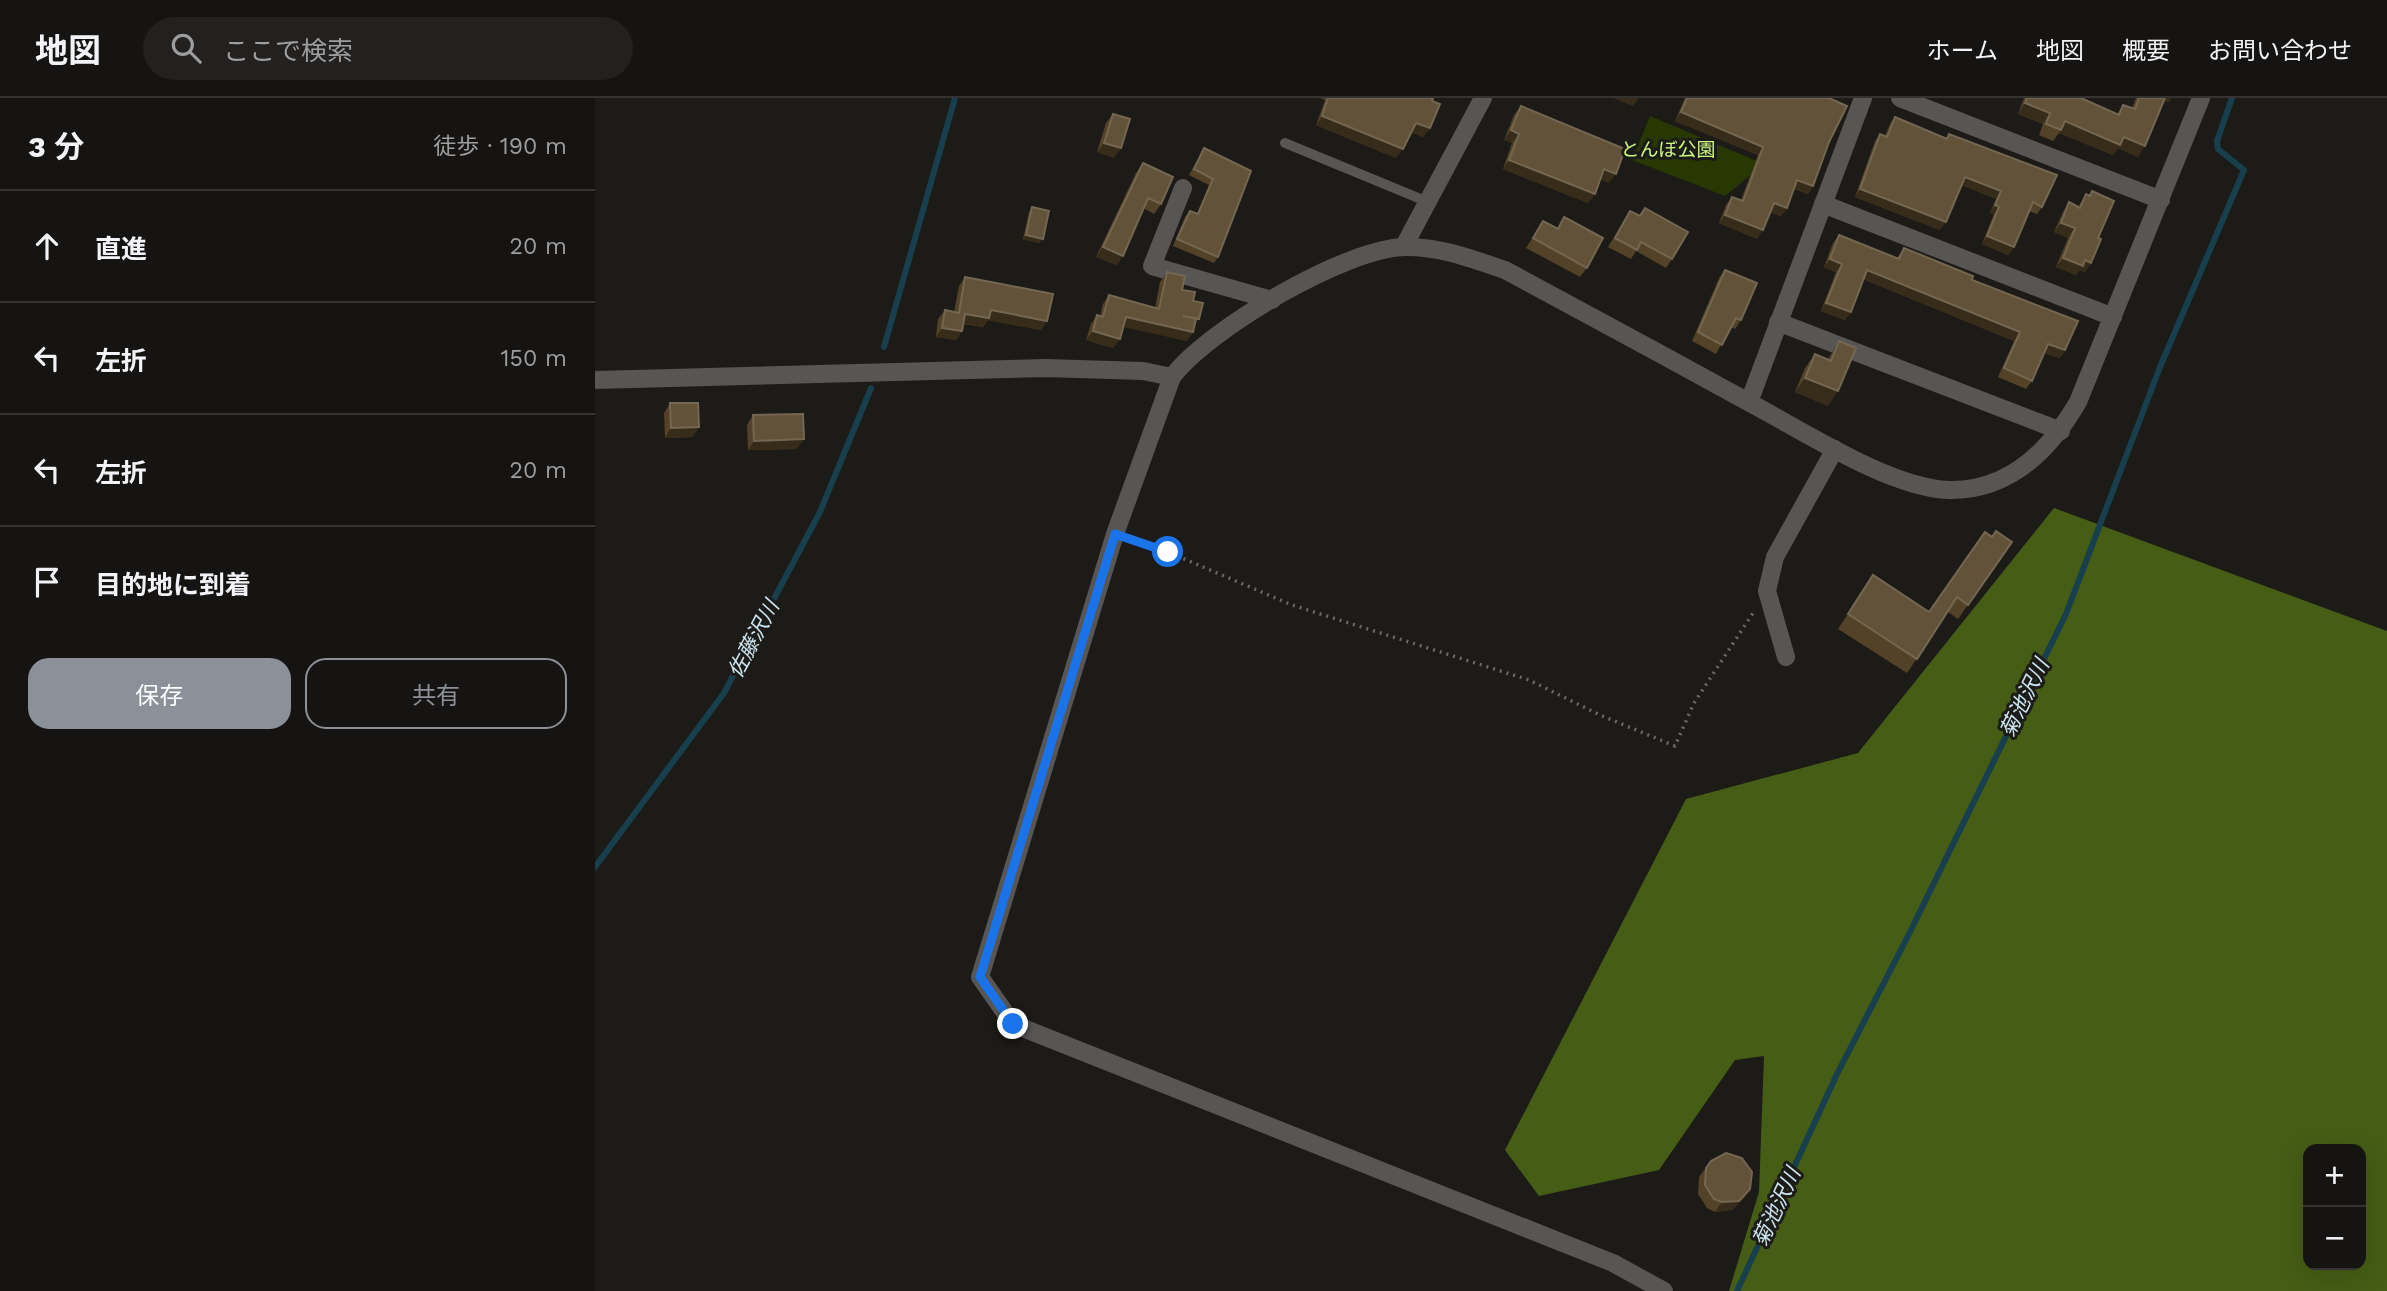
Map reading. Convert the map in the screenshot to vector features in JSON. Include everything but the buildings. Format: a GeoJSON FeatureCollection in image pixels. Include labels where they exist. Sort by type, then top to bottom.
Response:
{"type":"FeatureCollection","features":[{"type":"Feature","properties":{"kind":"street"},"geometry":{"type":"LineString","coordinates":[[1404,246],[1483,98]]}},
{"type":"Feature","properties":{"kind":"street"},"geometry":{"type":"LineString","coordinates":[[1749,402],[1863,98]]}},
{"type":"Feature","properties":{"kind":"street"},"geometry":{"type":"LineString","coordinates":[[1900,98],[2161,200]]}},
{"type":"Feature","properties":{"kind":"street"},"geometry":{"type":"LineString","coordinates":[[1664,1291],[1613,1263],[1013,1024],[980,977],[1115,534],[1172,377],[1185,360],[1272,300],[1341,261],[1404,246],[1446,250],[1505,270],[1835,449],[1913,485],[1965,489],[1981,487],[2029,463],[2061,431],[2078,402],[2201,98]]}},
{"type":"Feature","properties":{"kind":"street"},"geometry":{"type":"LineString","coordinates":[[1183,188],[1152,266],[1272,300]]}},
{"type":"Feature","properties":{"kind":"street"},"geometry":{"type":"LineString","coordinates":[[1823,204],[2113,317]]}},
{"type":"Feature","properties":{"kind":"street"},"geometry":{"type":"LineString","coordinates":[[1778,322],[2061,431]]}},
{"type":"Feature","properties":{"kind":"street"},"geometry":{"type":"LineString","coordinates":[[595,380],[1046,368],[1143,371],[1172,377]]}},
{"type":"Feature","properties":{"kind":"street"},"geometry":{"type":"LineString","coordinates":[[1786,657],[1767,591],[1775,557],[1835,449]]}},
{"type":"Feature","properties":{"kind":"lane"},"geometry":{"type":"LineString","coordinates":[[1285,143],[1428,202]]}},
{"type":"Feature","properties":{"kind":"path"},"geometry":{"type":"LineString","coordinates":[[1115,534],[1168,552],[1292,605],[1529,680],[1600,715],[1675,746],[1694,703],[1767,591]]}},
{"type":"Feature","properties":{"kind":"green space","name":"とんぼ公園"},"geometry":{"type":"Polygon","coordinates":[[[1650,116],[1764,164],[1725,196],[1632,160],[1650,116]]]}},
{"type":"Feature","properties":{"kind":"green space"},"geometry":{"type":"Polygon","coordinates":[[[2054,508],[2387,631],[2387,1291],[1729,1291],[1759,1192],[1764,1056],[1735,1060],[1659,1170],[1539,1196],[1505,1150],[1686,799],[1858,753],[2054,508]]]}},
{"type":"Feature","properties":{"kind":"waterway","name":"佐藤沢川"},"geometry":{"type":"LineString","coordinates":[[884,347],[955,98]]}},
{"type":"Feature","properties":{"kind":"waterway","name":"菊池沢川"},"geometry":{"type":"LineString","coordinates":[[1737,1291],[1837,1074],[2066,614],[2160,367],[2244,170],[2218,149],[2217,141],[2232,98]]}},
{"type":"Feature","properties":{"kind":"waterway","name":"佐藤沢川"},"geometry":{"type":"LineString","coordinates":[[595,867],[724,693],[820,512],[871,388]]}},
{"type":"Feature","properties":{"kind":"route"},"geometry":{"type":"LineString","coordinates":[[1013,1024],[980,977],[1115,534],[1168,552]]}}]}
